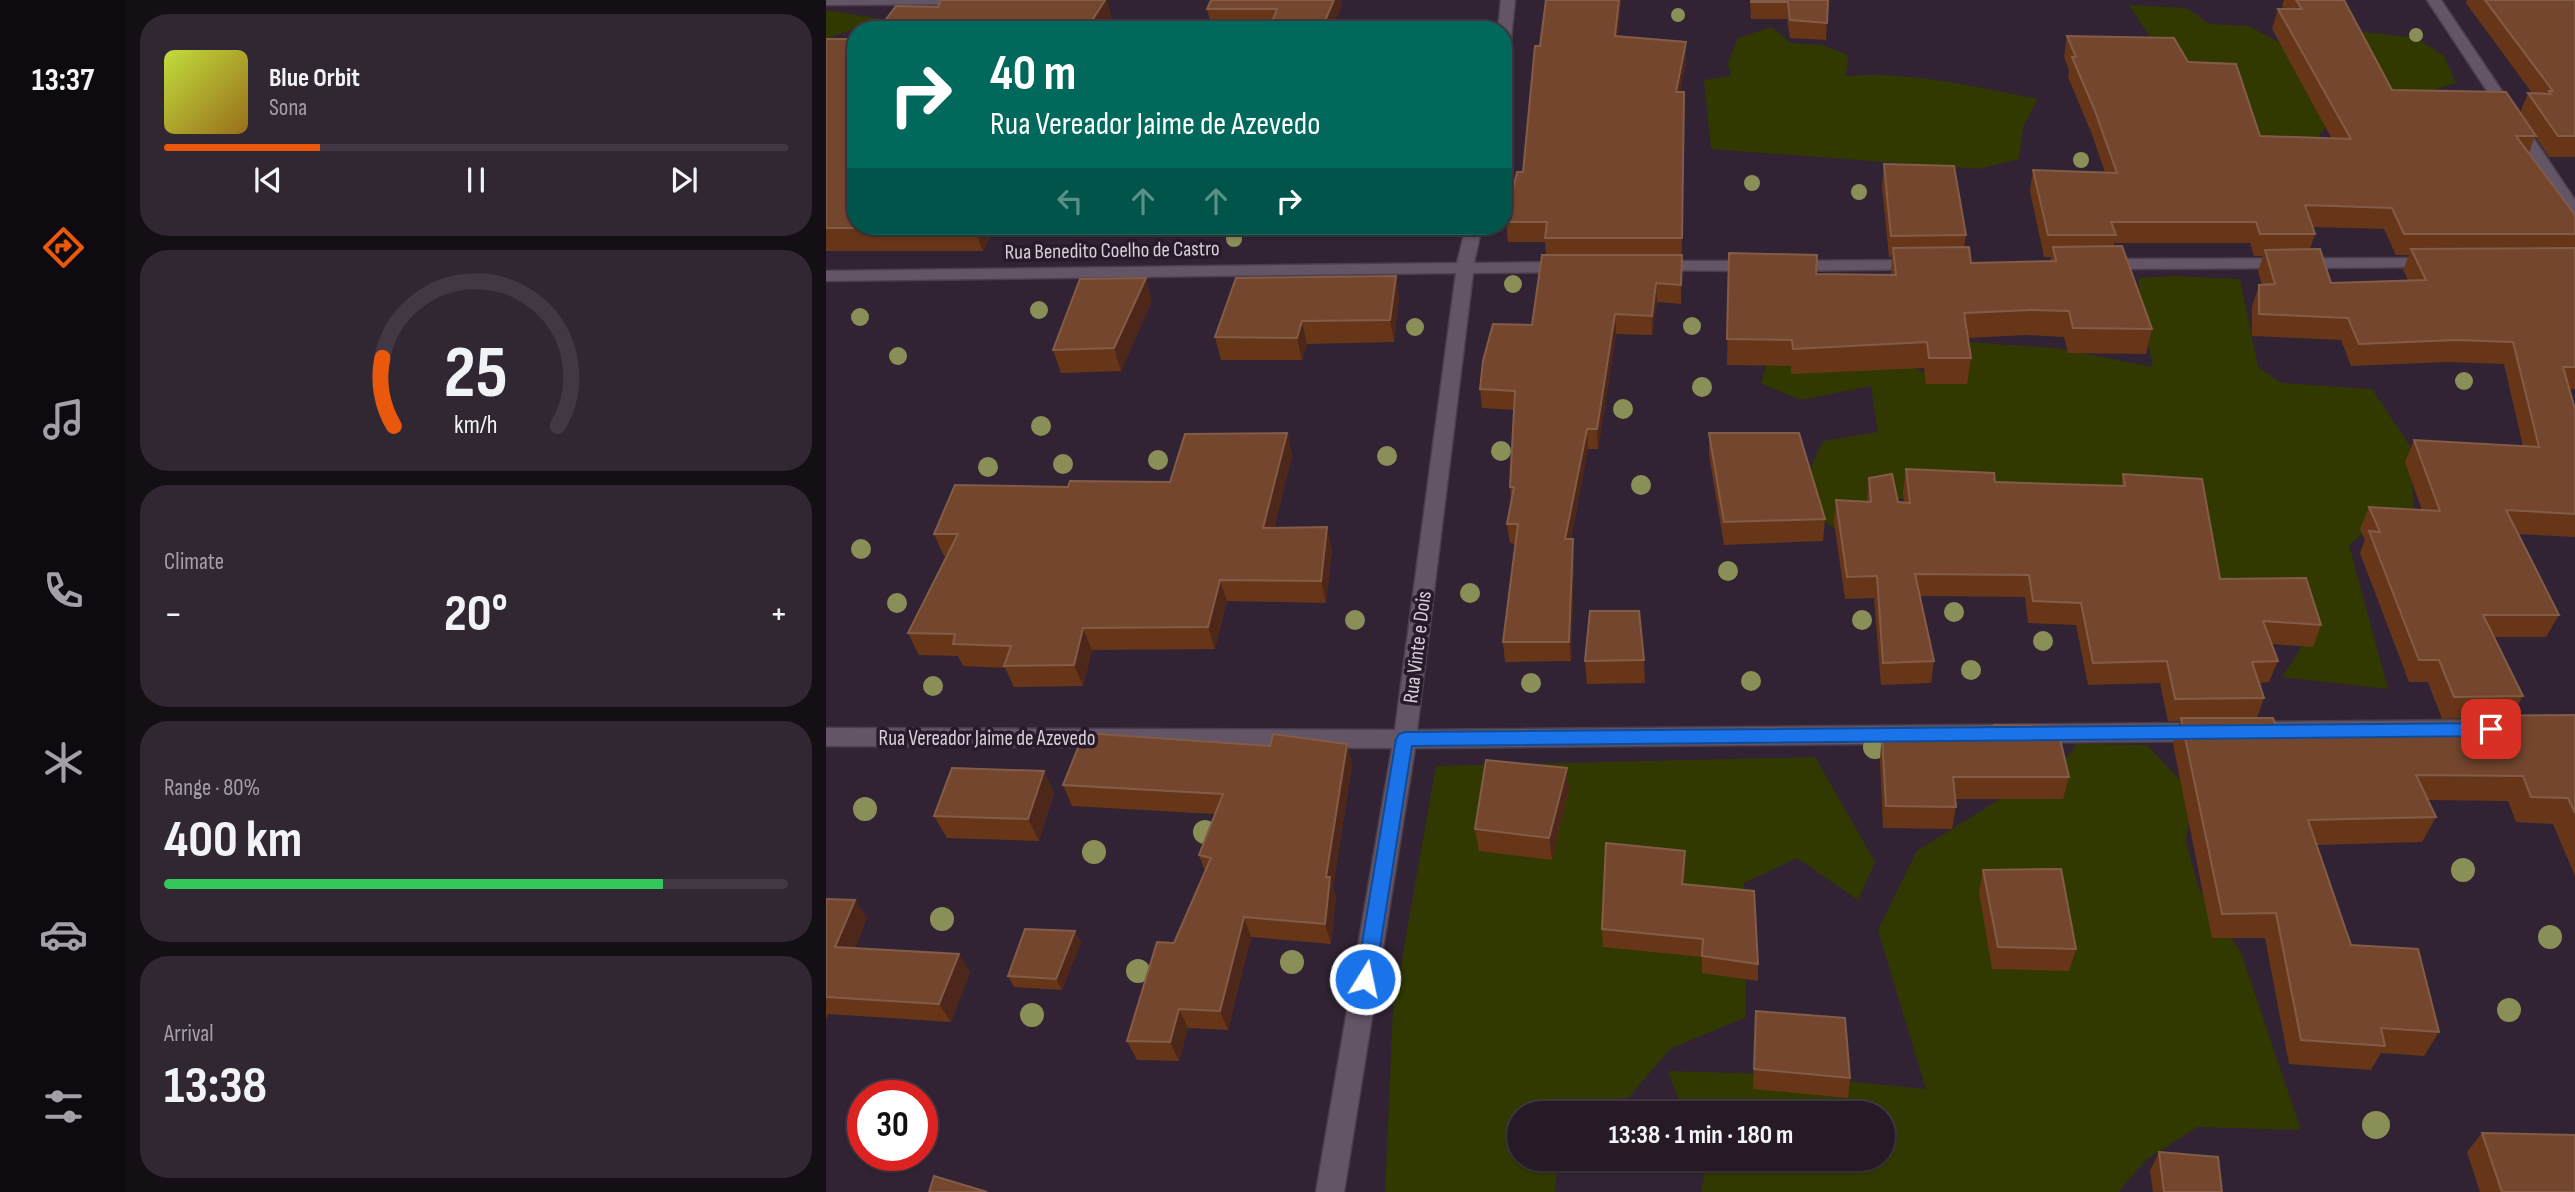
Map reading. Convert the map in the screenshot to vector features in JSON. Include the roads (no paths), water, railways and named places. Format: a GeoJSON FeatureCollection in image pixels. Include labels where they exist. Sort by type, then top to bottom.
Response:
{"type":"FeatureCollection","features":[{"type":"Feature","properties":{"kind":"street"},"geometry":{"type":"LineString","coordinates":[[826,1],[1011,0]]}},
{"type":"Feature","properties":{"kind":"street"},"geometry":{"type":"LineString","coordinates":[[1506,21],[1508,0]]}},
{"type":"Feature","properties":{"kind":"street"},"geometry":{"type":"LineString","coordinates":[[2434,0],[2575,212]]}},
{"type":"Feature","properties":{"kind":"street","name":"Rua Vinte e Dois"},"geometry":{"type":"LineString","coordinates":[[1330,1192],[1405,739],[1465,267],[1472,235]]}},
{"type":"Feature","properties":{"kind":"street"},"geometry":{"type":"LineString","coordinates":[[2090,264],[2450,262]]}},
{"type":"Feature","properties":{"kind":"street"},"geometry":{"type":"LineString","coordinates":[[1632,266],[1937,265]]}},
{"type":"Feature","properties":{"kind":"street","name":"Rua Benedito Coelho de Castro"},"geometry":{"type":"LineString","coordinates":[[826,276],[1590,267]]}},
{"type":"Feature","properties":{"kind":"street","name":"Rua Vereador Jaime de Azevedo"},"geometry":{"type":"LineString","coordinates":[[826,737],[1405,739],[2505,729]]}}]}
